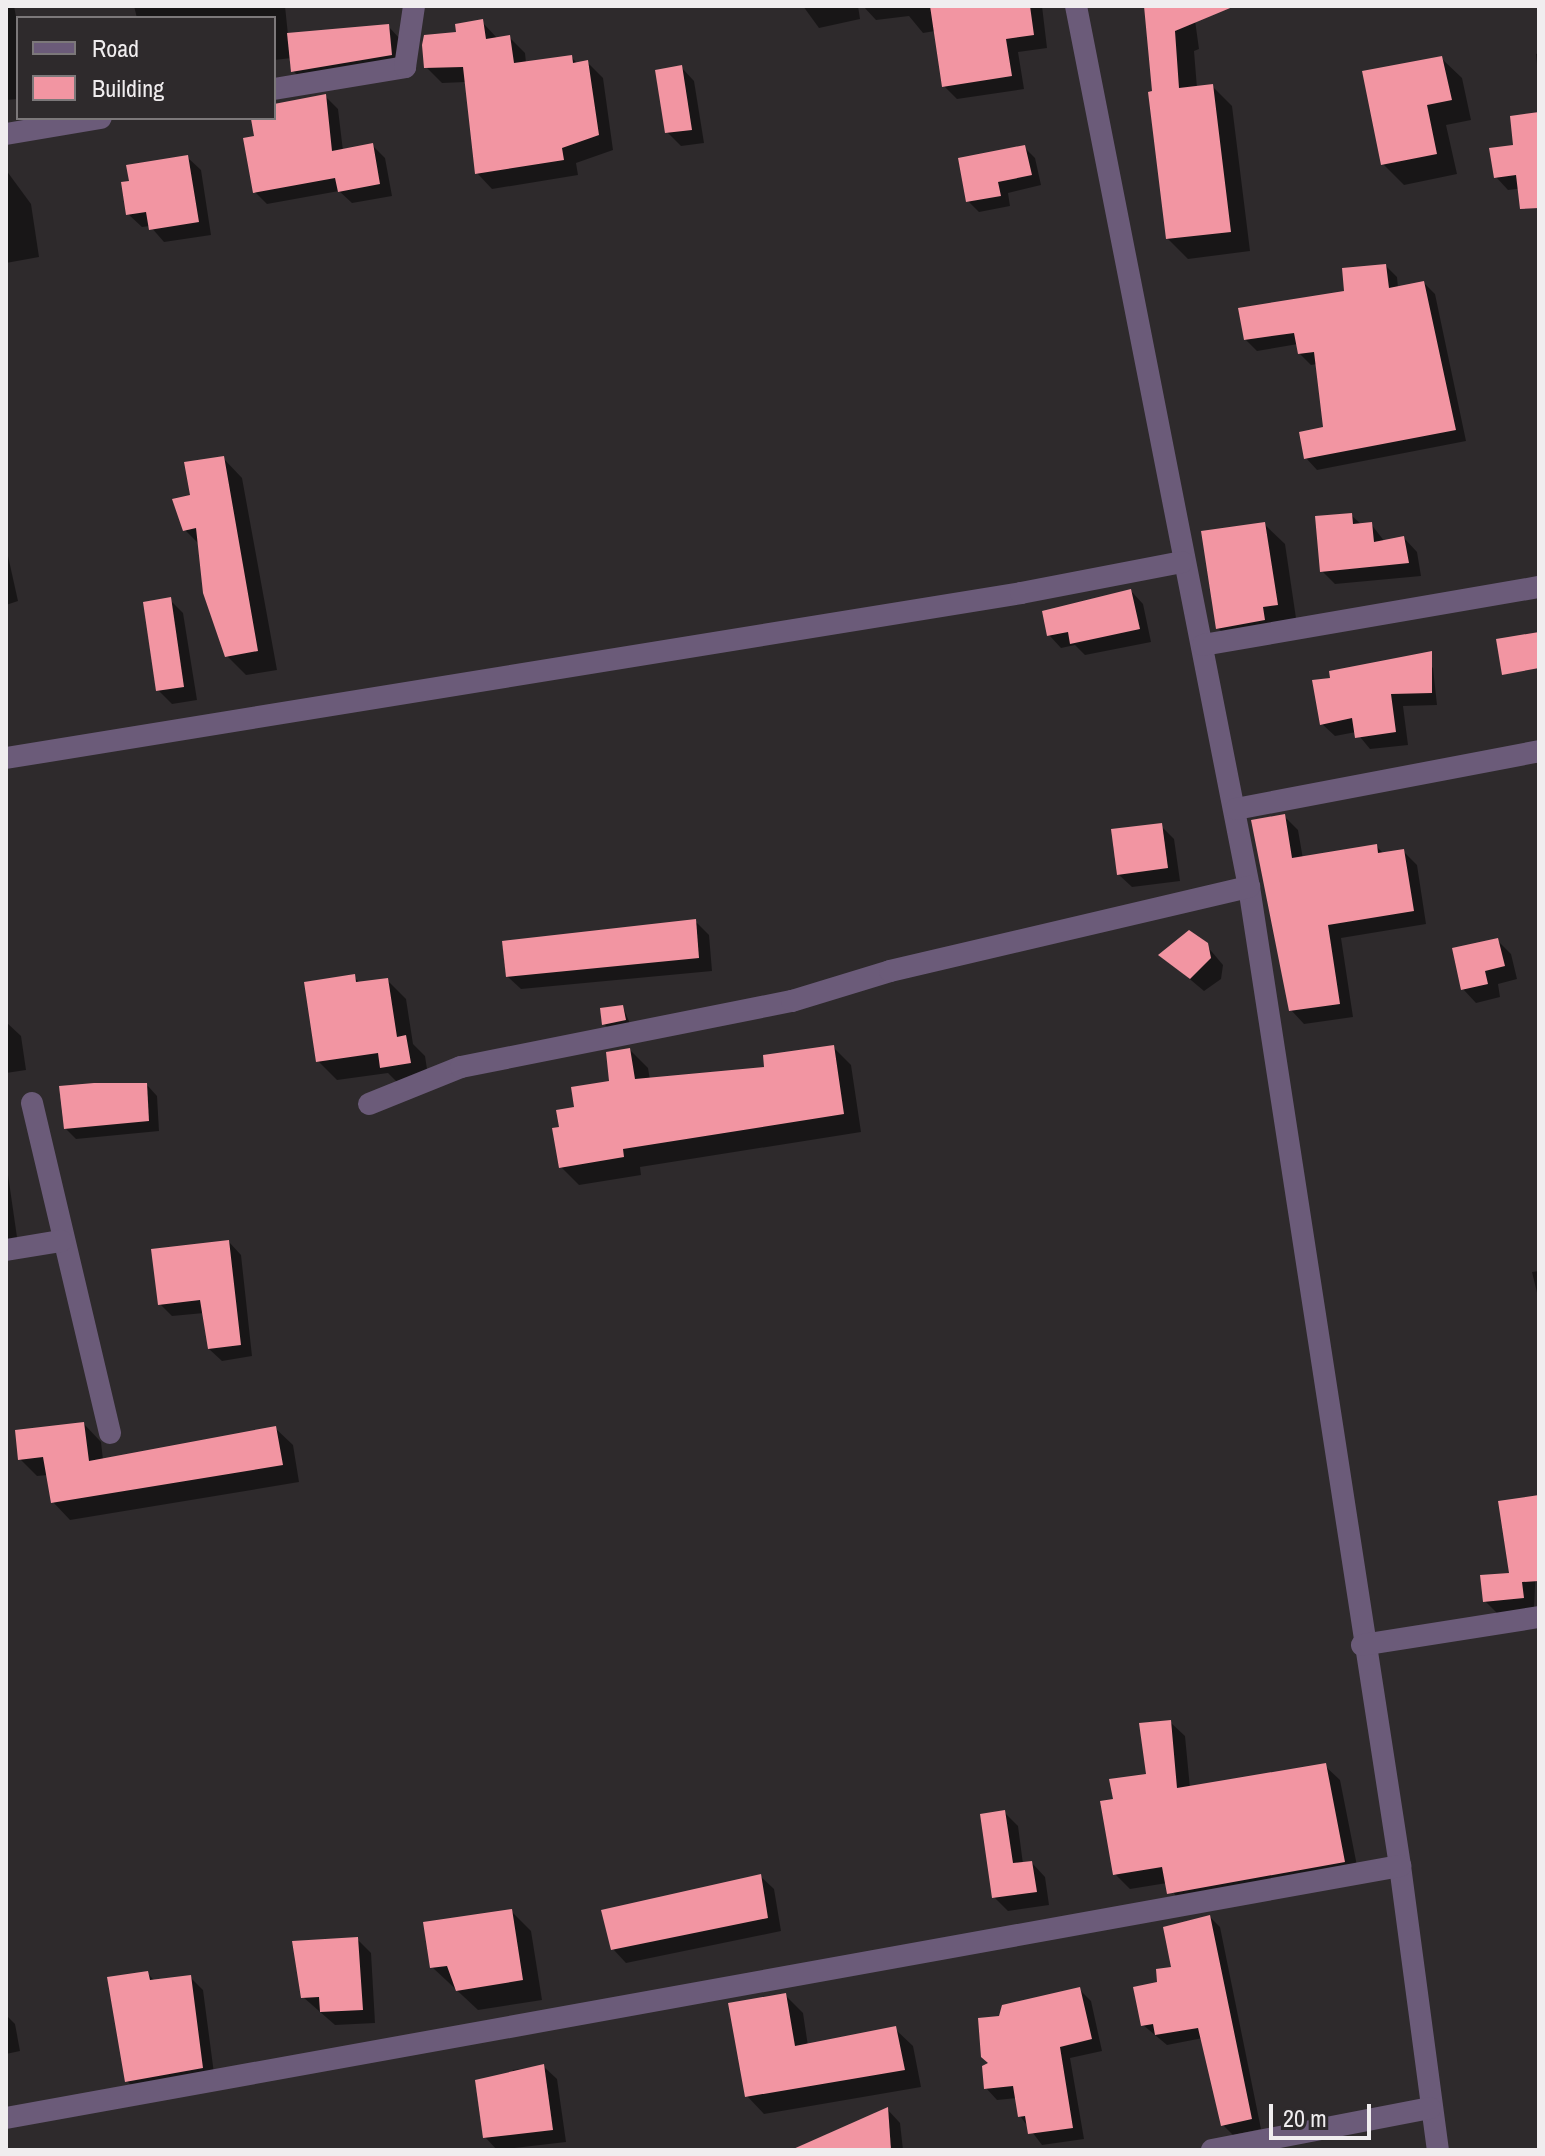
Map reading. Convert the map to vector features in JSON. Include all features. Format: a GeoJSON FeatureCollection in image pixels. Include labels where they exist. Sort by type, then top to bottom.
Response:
{"type":"FeatureCollection","features":[{"type":"Feature","properties":{"kind":"street"},"geometry":{"type":"LineString","coordinates":[[276,89],[405,67],[414,6]]}},
{"type":"Feature","properties":{"kind":"street"},"geometry":{"type":"LineString","coordinates":[[1076,6],[1182,562],[1203,645],[1236,809],[1362,1645],[1400,1866],[1438,2150]]}},
{"type":"Feature","properties":{"kind":"street"},"geometry":{"type":"LineString","coordinates":[[6,134],[89,120]]}},
{"type":"Feature","properties":{"kind":"street"},"geometry":{"type":"LineString","coordinates":[[6,758],[1021,593],[1182,562]]}},
{"type":"Feature","properties":{"kind":"street"},"geometry":{"type":"LineString","coordinates":[[1203,645],[1539,587]]}},
{"type":"Feature","properties":{"kind":"street"},"geometry":{"type":"LineString","coordinates":[[1236,809],[1539,751]]}},
{"type":"Feature","properties":{"kind":"street"},"geometry":{"type":"LineString","coordinates":[[369,1104],[461,1067],[792,1001],[890,971],[1249,887]]}},
{"type":"Feature","properties":{"kind":"street"},"geometry":{"type":"LineString","coordinates":[[32,1103],[61,1241],[110,1433]]}},
{"type":"Feature","properties":{"kind":"street"},"geometry":{"type":"LineString","coordinates":[[6,1250],[61,1241]]}},
{"type":"Feature","properties":{"kind":"street"},"geometry":{"type":"LineString","coordinates":[[1362,1645],[1539,1617]]}},
{"type":"Feature","properties":{"kind":"street"},"geometry":{"type":"LineString","coordinates":[[6,2118],[1400,1866]]}},
{"type":"Feature","properties":{"kind":"street"},"geometry":{"type":"LineString","coordinates":[[1212,2150],[1430,2108]]}},
{"type":"Feature","properties":{"kind":"building"},"geometry":{"type":"Polygon","coordinates":[[[930,6],[1030,6],[1034,35],[1006,39],[1012,76],[942,87],[930,6]]]}},
{"type":"Feature","properties":{"kind":"building"},"geometry":{"type":"Polygon","coordinates":[[[1144,6],[1235,6],[1175,31],[1179,88],[1213,84],[1231,232],[1166,239],[1148,92],[1152,91],[1144,6]]]}},
{"type":"Feature","properties":{"kind":"building"},"geometry":{"type":"Polygon","coordinates":[[[483,19],[486,39],[510,35],[514,63],[572,55],[573,63],[588,60],[599,135],[562,148],[564,160],[475,174],[463,67],[424,68],[422,45],[424,35],[456,32],[455,24],[483,19]]]}},
{"type":"Feature","properties":{"kind":"building"},"geometry":{"type":"Polygon","coordinates":[[[389,24],[392,55],[291,72],[287,33],[389,24]]]}},
{"type":"Feature","properties":{"kind":"building"},"geometry":{"type":"Polygon","coordinates":[[[1442,56],[1452,100],[1427,105],[1437,154],[1381,165],[1362,71],[1442,56]]]}},
{"type":"Feature","properties":{"kind":"building"},"geometry":{"type":"Polygon","coordinates":[[[682,65],[692,130],[665,133],[655,70],[682,65]]]}},
{"type":"Feature","properties":{"kind":"building"},"geometry":{"type":"Polygon","coordinates":[[[326,94],[332,151],[373,143],[380,184],[338,192],[335,178],[253,193],[243,138],[254,136],[251,120],[276,120],[276,104],[326,94]]]}},
{"type":"Feature","properties":{"kind":"building"},"geometry":{"type":"Polygon","coordinates":[[[1539,112],[1539,208],[1520,209],[1516,175],[1494,178],[1489,148],[1513,145],[1510,116],[1539,112]]]}},
{"type":"Feature","properties":{"kind":"building"},"geometry":{"type":"Polygon","coordinates":[[[1025,145],[1032,175],[998,182],[1001,196],[966,202],[958,158],[1025,145]]]}},
{"type":"Feature","properties":{"kind":"building"},"geometry":{"type":"Polygon","coordinates":[[[188,155],[199,222],[149,230],[146,212],[126,215],[121,182],[129,181],[126,165],[188,155]]]}},
{"type":"Feature","properties":{"kind":"building"},"geometry":{"type":"Polygon","coordinates":[[[1386,264],[1389,288],[1424,281],[1456,430],[1304,459],[1299,432],[1323,427],[1314,352],[1298,354],[1294,333],[1244,340],[1238,308],[1344,291],[1342,268],[1386,264]]]}},
{"type":"Feature","properties":{"kind":"building"},"geometry":{"type":"Polygon","coordinates":[[[224,456],[258,651],[225,657],[203,593],[196,528],[183,531],[172,499],[190,495],[184,462],[224,456]]]}},
{"type":"Feature","properties":{"kind":"building"},"geometry":{"type":"Polygon","coordinates":[[[1352,513],[1353,524],[1372,522],[1374,542],[1404,536],[1409,563],[1320,572],[1315,516],[1352,513]]]}},
{"type":"Feature","properties":{"kind":"building"},"geometry":{"type":"Polygon","coordinates":[[[1265,522],[1278,605],[1263,607],[1265,620],[1216,629],[1201,531],[1265,522]]]}},
{"type":"Feature","properties":{"kind":"building"},"geometry":{"type":"Polygon","coordinates":[[[1131,589],[1140,629],[1070,644],[1068,632],[1047,636],[1042,611],[1131,589]]]}},
{"type":"Feature","properties":{"kind":"building"},"geometry":{"type":"Polygon","coordinates":[[[171,597],[184,687],[156,691],[143,602],[171,597]]]}},
{"type":"Feature","properties":{"kind":"building"},"geometry":{"type":"Polygon","coordinates":[[[1539,632],[1539,668],[1502,675],[1496,639],[1539,632]]]}},
{"type":"Feature","properties":{"kind":"building"},"geometry":{"type":"Polygon","coordinates":[[[1432,651],[1432,693],[1391,694],[1396,732],[1355,738],[1352,718],[1320,725],[1312,680],[1330,678],[1329,671],[1432,651]]]}},
{"type":"Feature","properties":{"kind":"building"},"geometry":{"type":"Polygon","coordinates":[[[1285,814],[1292,858],[1377,844],[1378,853],[1404,849],[1414,911],[1328,925],[1340,1004],[1289,1011],[1251,820],[1285,814]]]}},
{"type":"Feature","properties":{"kind":"building"},"geometry":{"type":"Polygon","coordinates":[[[1162,823],[1168,868],[1117,875],[1111,829],[1162,823]]]}},
{"type":"Feature","properties":{"kind":"building"},"geometry":{"type":"Polygon","coordinates":[[[696,919],[699,958],[506,977],[502,941],[696,919]]]}},
{"type":"Feature","properties":{"kind":"building"},"geometry":{"type":"Polygon","coordinates":[[[1189,930],[1208,943],[1211,958],[1190,979],[1158,955],[1189,930]]]}},
{"type":"Feature","properties":{"kind":"building"},"geometry":{"type":"Polygon","coordinates":[[[1498,938],[1505,966],[1485,971],[1488,984],[1461,990],[1452,948],[1498,938]]]}},
{"type":"Feature","properties":{"kind":"building"},"geometry":{"type":"Polygon","coordinates":[[[355,974],[356,982],[388,978],[397,1037],[406,1035],[411,1063],[380,1068],[378,1053],[316,1062],[304,982],[355,974]]]}},
{"type":"Feature","properties":{"kind":"building"},"geometry":{"type":"Polygon","coordinates":[[[623,1005],[626,1020],[602,1025],[600,1008],[623,1005]]]}},
{"type":"Feature","properties":{"kind":"building"},"geometry":{"type":"Polygon","coordinates":[[[834,1045],[844,1114],[623,1149],[624,1157],[559,1168],[552,1128],[559,1127],[556,1110],[574,1107],[571,1087],[609,1081],[606,1052],[630,1048],[635,1079],[764,1067],[763,1055],[834,1045]]]}},
{"type":"Feature","properties":{"kind":"building"},"geometry":{"type":"Polygon","coordinates":[[[147,1083],[149,1121],[64,1129],[59,1086],[147,1083]]]}},
{"type":"Feature","properties":{"kind":"building"},"geometry":{"type":"Polygon","coordinates":[[[229,1240],[241,1345],[208,1349],[200,1300],[158,1305],[151,1249],[229,1240]]]}},
{"type":"Feature","properties":{"kind":"building"},"geometry":{"type":"Polygon","coordinates":[[[84,1422],[89,1461],[276,1426],[283,1465],[51,1503],[43,1457],[18,1460],[15,1430],[84,1422]]]}},
{"type":"Feature","properties":{"kind":"building"},"geometry":{"type":"Polygon","coordinates":[[[1539,1495],[1539,1581],[1522,1582],[1524,1598],[1483,1602],[1480,1575],[1509,1573],[1498,1501],[1539,1495]]]}},
{"type":"Feature","properties":{"kind":"building"},"geometry":{"type":"Polygon","coordinates":[[[1171,1720],[1177,1788],[1326,1763],[1345,1862],[1167,1894],[1162,1867],[1113,1875],[1100,1801],[1113,1799],[1109,1779],[1146,1774],[1139,1723],[1171,1720]]]}},
{"type":"Feature","properties":{"kind":"building"},"geometry":{"type":"Polygon","coordinates":[[[1005,1810],[1013,1863],[1032,1861],[1037,1892],[992,1898],[980,1814],[1005,1810]]]}},
{"type":"Feature","properties":{"kind":"building"},"geometry":{"type":"Polygon","coordinates":[[[761,1874],[768,1918],[611,1950],[601,1910],[761,1874]]]}},
{"type":"Feature","properties":{"kind":"building"},"geometry":{"type":"Polygon","coordinates":[[[512,1909],[523,1980],[456,1991],[447,1966],[430,1968],[423,1922],[512,1909]]]}},
{"type":"Feature","properties":{"kind":"building"},"geometry":{"type":"Polygon","coordinates":[[[1210,1915],[1252,2119],[1221,2126],[1198,2028],[1155,2035],[1153,2024],[1141,2026],[1133,1987],[1157,1982],[1156,1969],[1171,1967],[1163,1927],[1210,1915]]]}},
{"type":"Feature","properties":{"kind":"building"},"geometry":{"type":"Polygon","coordinates":[[[358,1937],[363,2010],[320,2012],[319,1997],[301,1998],[292,1941],[358,1937]]]}},
{"type":"Feature","properties":{"kind":"building"},"geometry":{"type":"Polygon","coordinates":[[[148,1971],[150,1980],[191,1975],[203,2068],[125,2082],[107,1977],[148,1971]]]}},
{"type":"Feature","properties":{"kind":"building"},"geometry":{"type":"Polygon","coordinates":[[[1080,1987],[1092,2039],[1060,2047],[1073,2128],[1028,2134],[1025,2116],[1018,2117],[1013,2086],[984,2089],[982,2066],[988,2063],[981,2057],[978,2018],[999,2016],[1002,2005],[1080,1987]]]}},
{"type":"Feature","properties":{"kind":"building"},"geometry":{"type":"Polygon","coordinates":[[[786,1993],[795,2046],[896,2026],[905,2070],[745,2097],[728,2003],[786,1993]]]}},
{"type":"Feature","properties":{"kind":"building"},"geometry":{"type":"Polygon","coordinates":[[[544,2064],[553,2130],[483,2138],[475,2080],[544,2064]]]}},
{"type":"Feature","properties":{"kind":"building"},"geometry":{"type":"Polygon","coordinates":[[[888,2107],[891,2150],[791,2150],[888,2107]]]}}]}
